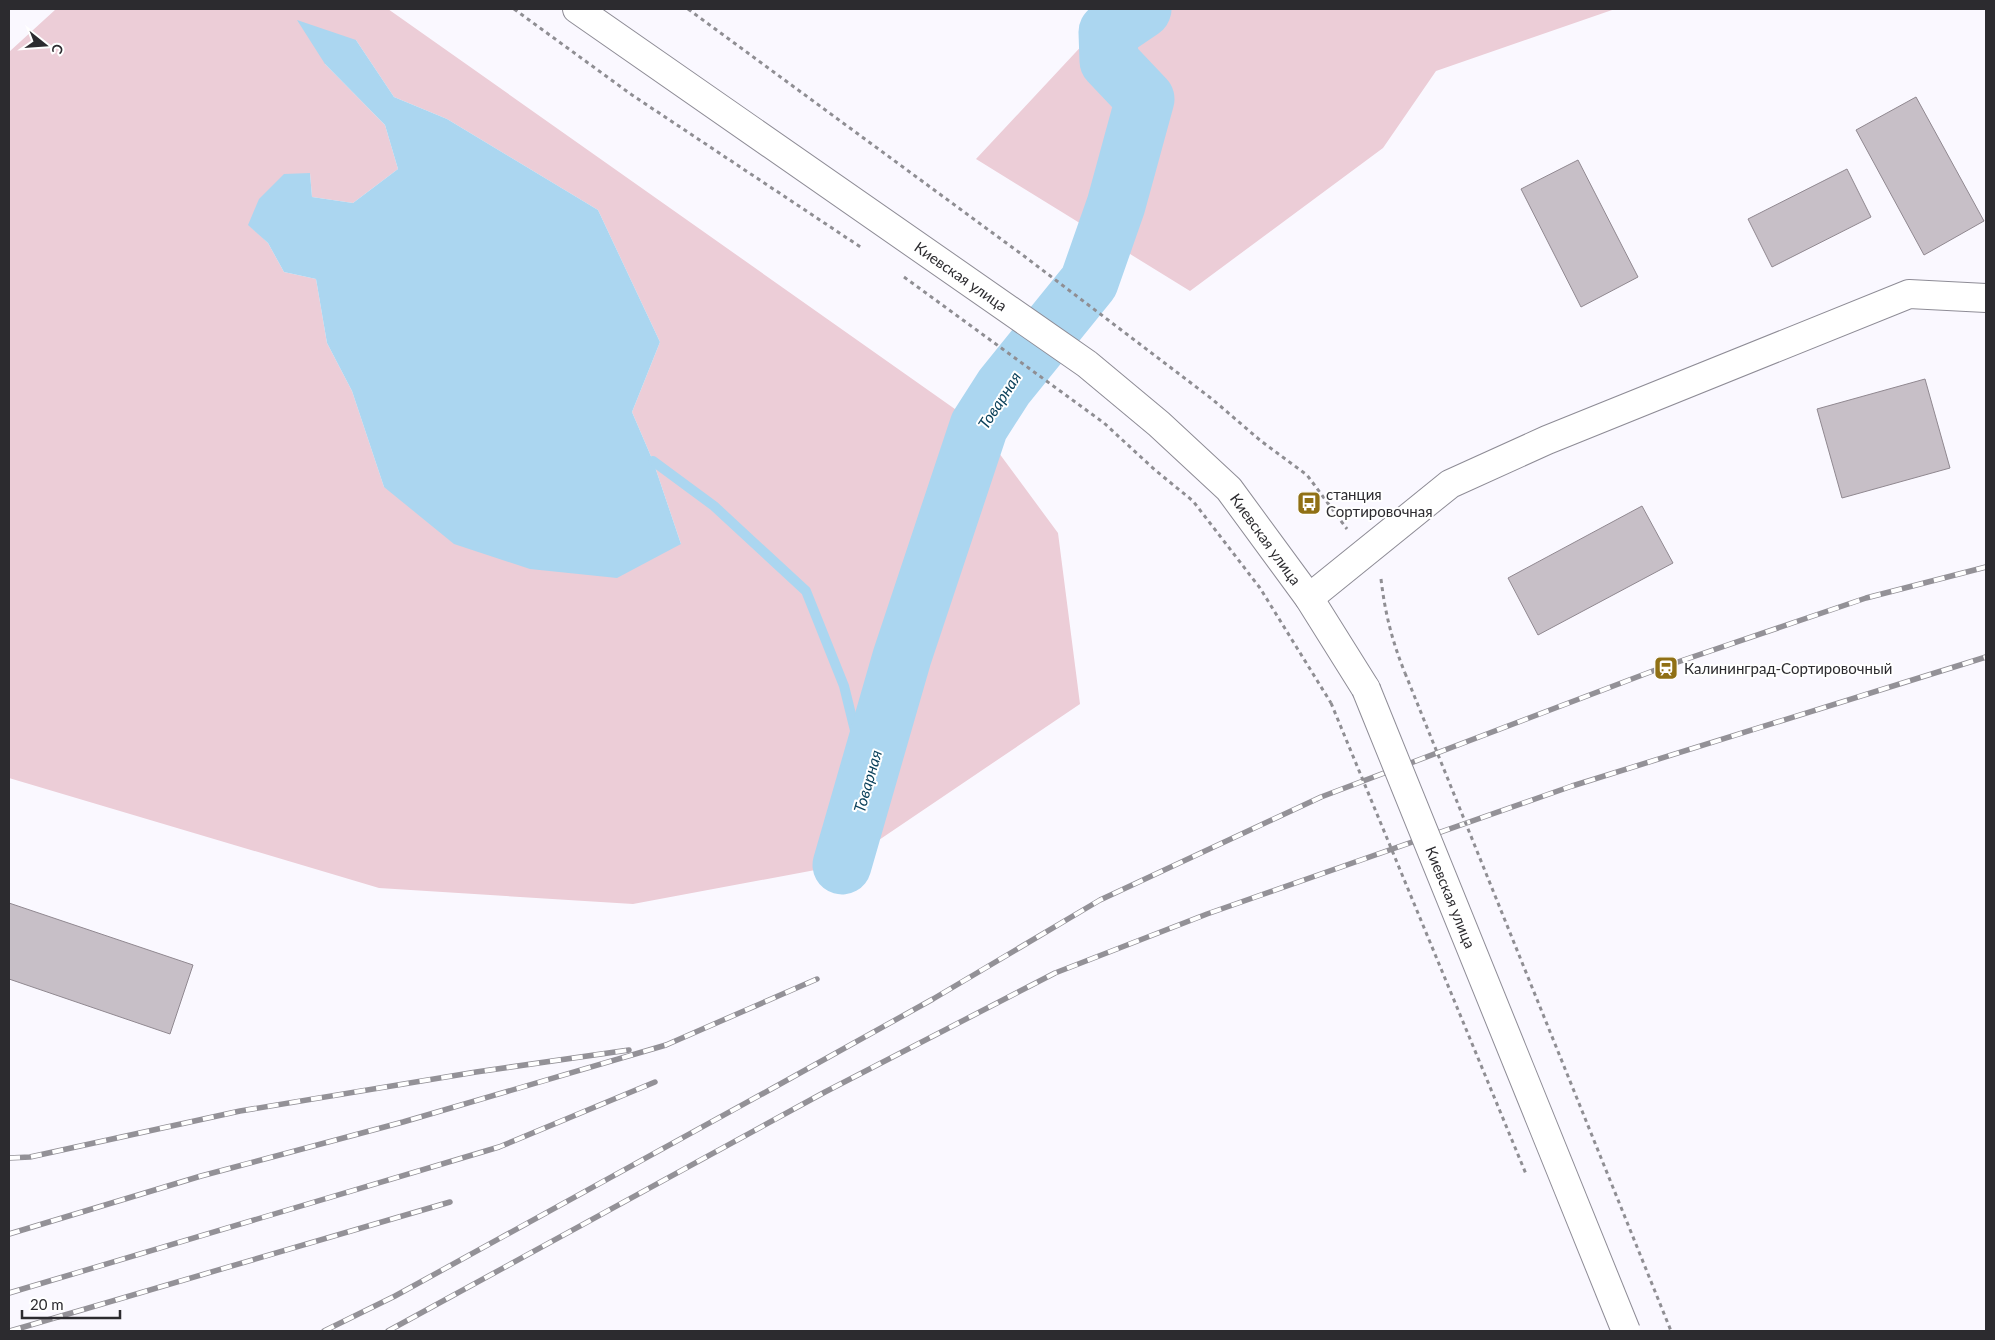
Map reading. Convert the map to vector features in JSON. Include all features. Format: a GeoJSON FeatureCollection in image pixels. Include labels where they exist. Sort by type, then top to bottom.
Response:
{"type":"FeatureCollection","features":[{"type":"Feature","properties":{"kind":"main road","name":"Киевская улица"},"geometry":{"type":"LineString","coordinates":[[577,9],[1087,364],[1159,424],[1229,489],[1309,598],[1366,689],[1626,1331]]}},
{"type":"Feature","properties":{"kind":"main road"},"geometry":{"type":"LineString","coordinates":[[1309,598],[1450,484],[1591,422],[1909,294],[1986,298]]}},
{"type":"Feature","properties":{"kind":"path"},"geometry":{"type":"LineString","coordinates":[[514,9],[632,95],[868,252]]}},
{"type":"Feature","properties":{"kind":"path"},"geometry":{"type":"LineString","coordinates":[[688,9],[1112,322],[1212,399],[1261,441],[1307,475],[1381,576],[1385,612],[1391,640],[1671,1331]]}},
{"type":"Feature","properties":{"kind":"path"},"geometry":{"type":"LineString","coordinates":[[901,275],[1104,422],[1155,470],[1193,501],[1260,588],[1331,703],[1528,1176]]}},
{"type":"Feature","properties":{"kind":"shaded area"},"geometry":{"type":"Polygon","coordinates":[[[56,9],[388,9],[979,426],[1058,533],[1080,704],[842,865],[633,904],[379,888],[9,778],[9,52],[56,9]],[[356,40],[325,64],[385,125],[398,169],[353,203],[312,197],[310,173],[249,225],[268,243],[284,272],[316,279],[327,343],[352,391],[384,487],[681,544],[653,461],[632,412],[660,342],[598,210],[447,119],[394,97],[356,40]]]}},
{"type":"Feature","properties":{"kind":"shaded area"},"geometry":{"type":"Polygon","coordinates":[[[1116,9],[1615,9],[1436,71],[1383,148],[1190,291],[976,159],[1116,9]]]}},
{"type":"Feature","properties":{"kind":"water"},"geometry":{"type":"Polygon","coordinates":[[[297,20],[356,40],[394,97],[447,119],[598,210],[660,342],[632,412],[653,461],[681,544],[617,578],[530,569],[454,544],[384,487],[352,391],[327,343],[316,279],[284,272],[268,243],[248,225],[259,199],[284,174],[310,173],[312,197],[353,203],[398,169],[385,125],[325,64],[297,20]]]}},
{"type":"Feature","properties":{"kind":"building"},"geometry":{"type":"Polygon","coordinates":[[[1916,97],[1984,221],[1924,255],[1856,130],[1916,97]]]}},
{"type":"Feature","properties":{"kind":"building"},"geometry":{"type":"Polygon","coordinates":[[[1578,160],[1638,277],[1581,307],[1521,189],[1578,160]]]}},
{"type":"Feature","properties":{"kind":"building"},"geometry":{"type":"Polygon","coordinates":[[[1847,169],[1871,217],[1772,267],[1748,219],[1847,169]]]}},
{"type":"Feature","properties":{"kind":"building"},"geometry":{"type":"Polygon","coordinates":[[[1925,379],[1950,468],[1842,498],[1817,409],[1925,379]]]}},
{"type":"Feature","properties":{"kind":"building"},"geometry":{"type":"Polygon","coordinates":[[[1642,506],[1673,563],[1538,635],[1508,578],[1642,506]]]}},
{"type":"Feature","properties":{"kind":"building"},"geometry":{"type":"Polygon","coordinates":[[[9,903],[193,965],[170,1034],[9,979],[9,903]]]}},
{"type":"Feature","properties":{"kind":"waterway","name":"Товарная"},"geometry":{"type":"LineString","coordinates":[[842,865],[902,657],[979,426],[1004,387],[1089,282],[1116,205],[1145,99],[1109,61],[1108,32],[1142,9]]}},
{"type":"Feature","properties":{"kind":"waterway"},"geometry":{"type":"LineString","coordinates":[[653,461],[714,506],[806,591],[844,686],[867,779]]}},
{"type":"Feature","properties":{"kind":"railway"},"geometry":{"type":"LineString","coordinates":[[324,1331],[395,1296],[773,1088],[933,999],[1100,900],[1321,797],[1666,666],[1866,598],[1986,567]]}},
{"type":"Feature","properties":{"kind":"railway"},"geometry":{"type":"LineString","coordinates":[[388,1331],[825,1092],[1055,973],[1207,914],[1572,786],[1986,657]]}},
{"type":"Feature","properties":{"kind":"railway"},"geometry":{"type":"LineString","coordinates":[[9,1234],[201,1176],[403,1122],[666,1045],[817,979]]}},
{"type":"Feature","properties":{"kind":"railway"},"geometry":{"type":"LineString","coordinates":[[9,1158],[30,1157],[240,1111],[476,1072],[629,1050]]}},
{"type":"Feature","properties":{"kind":"railway"},"geometry":{"type":"LineString","coordinates":[[9,1293],[499,1147],[655,1082]]}},
{"type":"Feature","properties":{"kind":"railway"},"geometry":{"type":"LineString","coordinates":[[10,1331],[450,1202]]}},
{"type":"Feature","properties":{"kind":"place","name":"станция Сортировочная"},"geometry":{"type":"Point","coordinates":[1309,503]}},
{"type":"Feature","properties":{"kind":"place","name":"Калининград-Сортировочный"},"geometry":{"type":"Point","coordinates":[1666,668]}}]}
